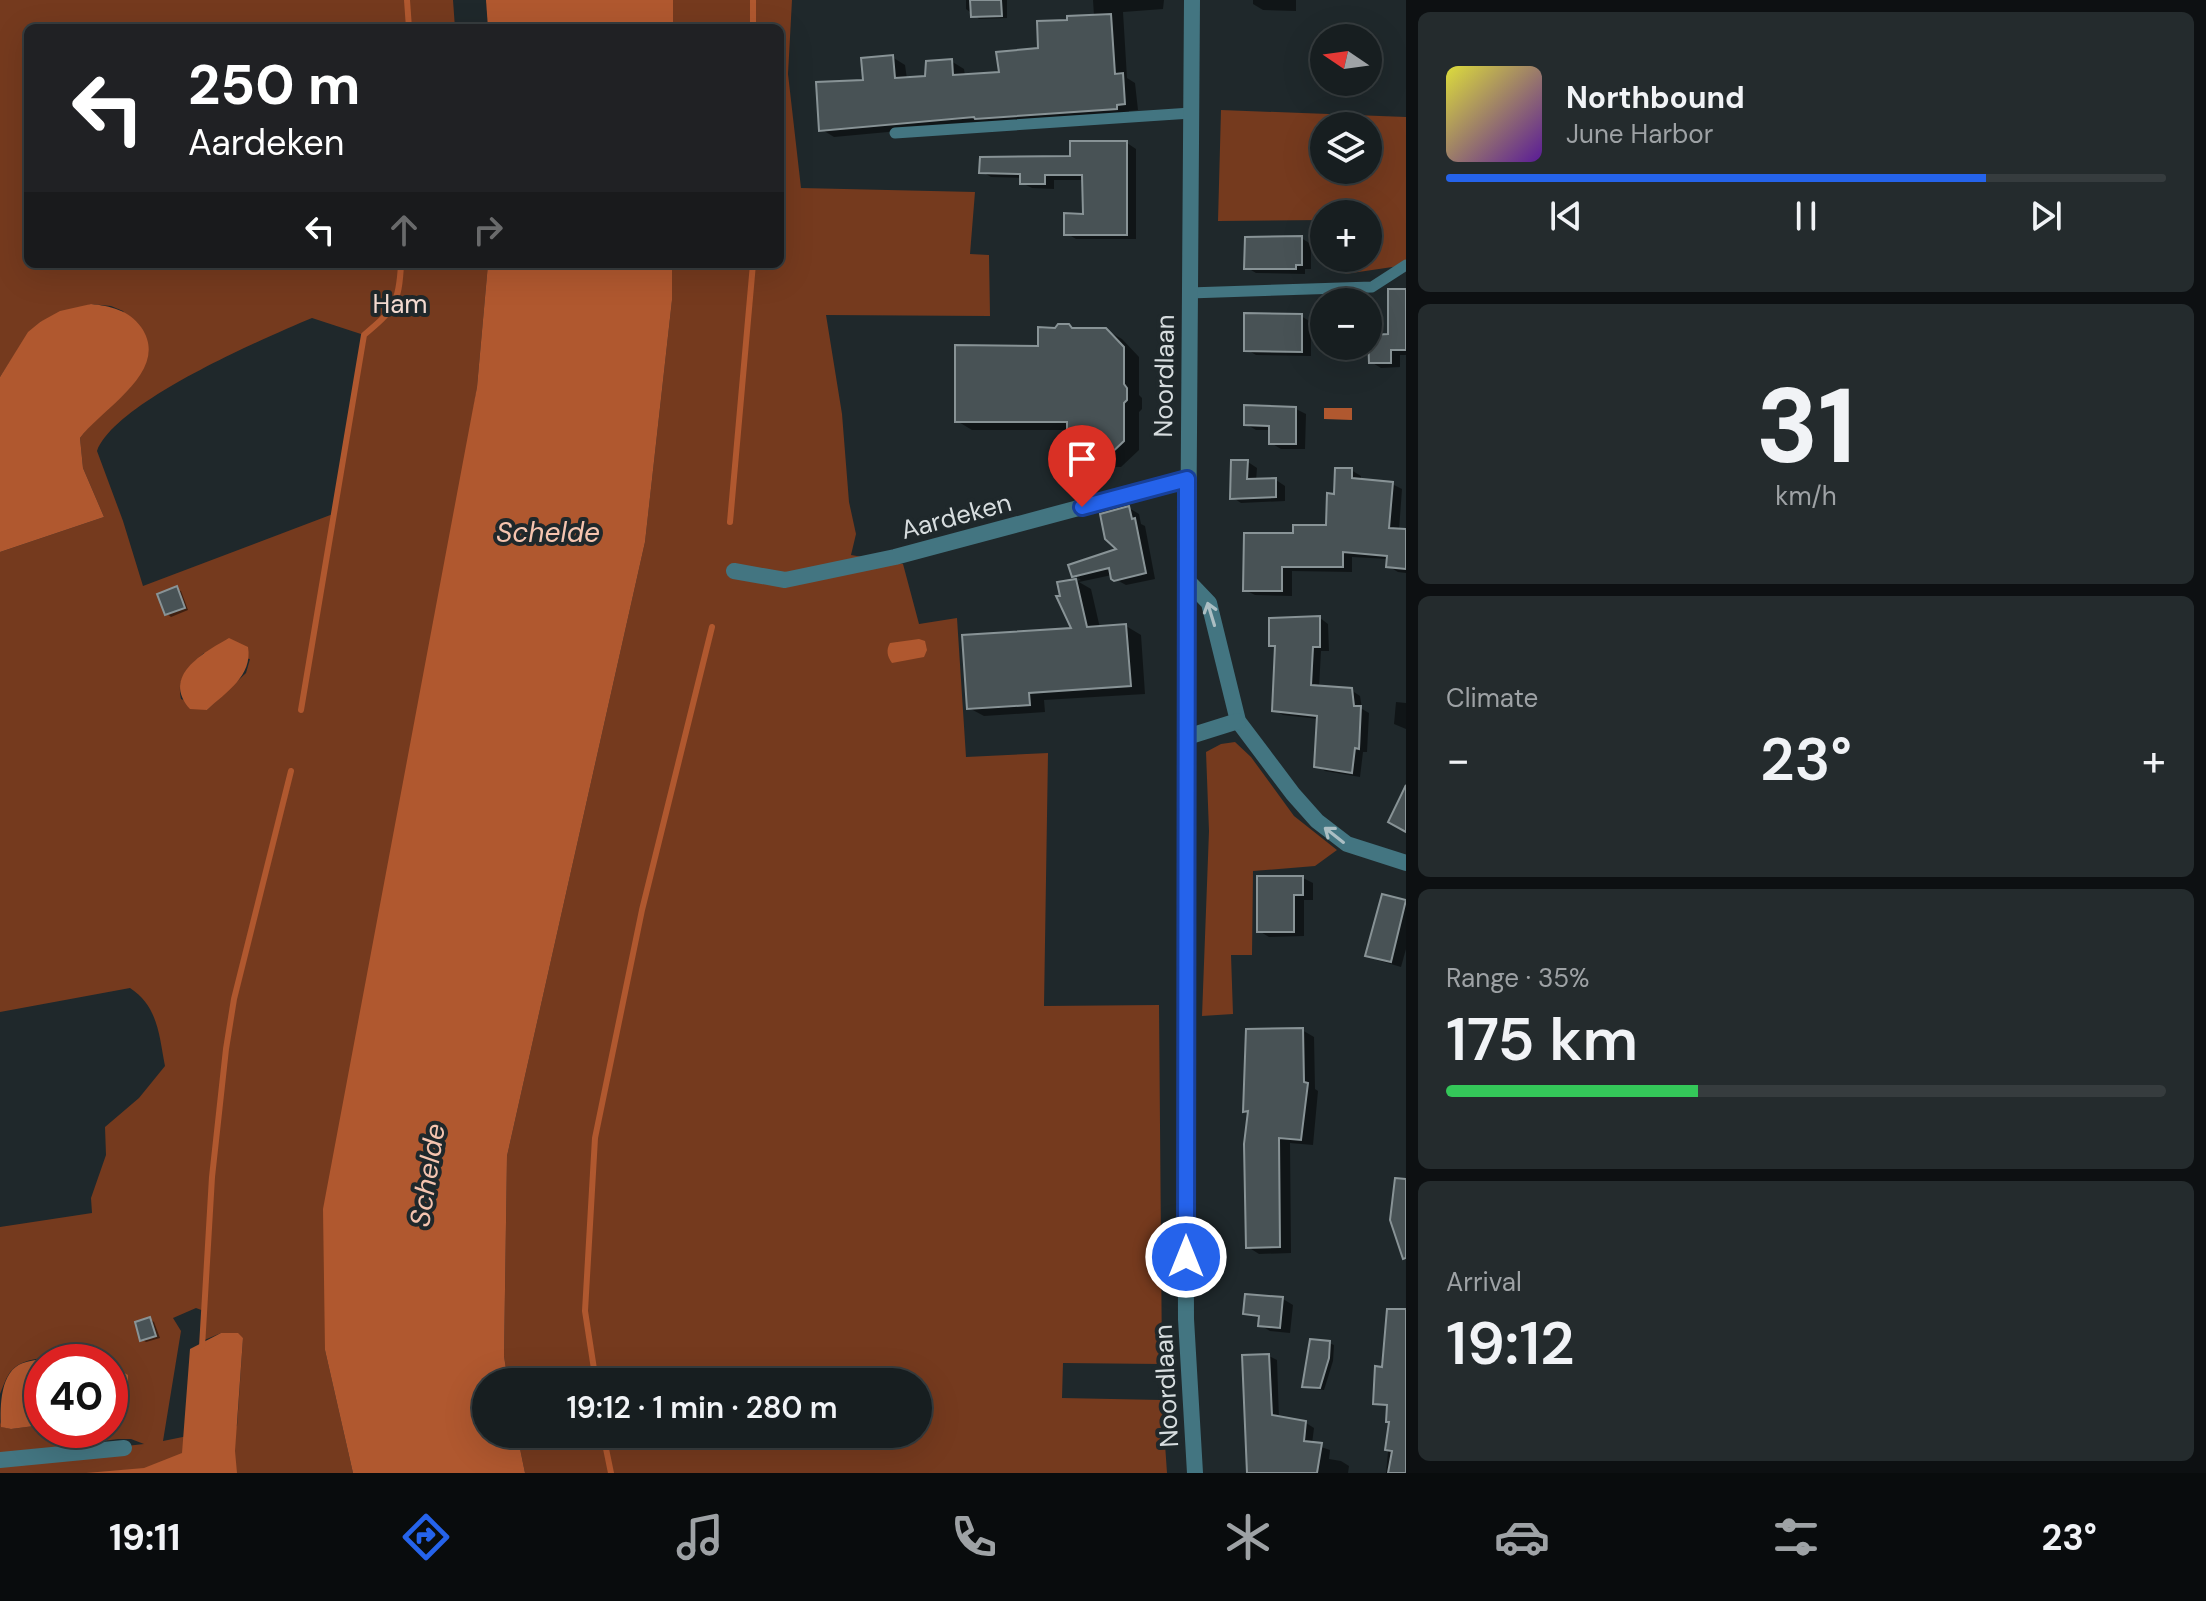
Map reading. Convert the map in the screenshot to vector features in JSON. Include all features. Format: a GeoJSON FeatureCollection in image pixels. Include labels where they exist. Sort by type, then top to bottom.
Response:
{"type":"FeatureCollection","features":[{"type":"Feature","properties":{"kind":"street","name":"Noordlaan"},"geometry":{"type":"LineString","coordinates":[[1192,0],[1187,479],[1186,1319],[1195,1473]]}},
{"type":"Feature","properties":{"kind":"street","name":"Aardeken"},"geometry":{"type":"LineString","coordinates":[[734,571],[785,580],[895,557],[1187,479]]}},
{"type":"Feature","properties":{"kind":"street"},"geometry":{"type":"LineString","coordinates":[[1187,580],[1209,603],[1238,721],[1317,821],[1347,844],[1406,863]]}},
{"type":"Feature","properties":{"kind":"street"},"geometry":{"type":"LineString","coordinates":[[1187,737],[1238,721]]}},
{"type":"Feature","properties":{"kind":"street"},"geometry":{"type":"LineString","coordinates":[[0,1460],[124,1448]]}},
{"type":"Feature","properties":{"kind":"lane"},"geometry":{"type":"LineString","coordinates":[[895,133],[1191,113]]}},
{"type":"Feature","properties":{"kind":"lane"},"geometry":{"type":"LineString","coordinates":[[1189,293],[1372,287],[1406,265]]}},
{"type":"Feature","properties":{"kind":"green space","name":"Ham"},"geometry":{"type":"Polygon","coordinates":[[[0,0],[453,0],[455,24],[24,24],[24,268],[488,268],[477,387],[325,1350],[353,1473],[0,1473],[0,1460],[144,1444],[128,1439],[128,1344],[24,1344],[24,1363],[11,1371],[0,1394],[0,1227],[92,1213],[91,1198],[106,1155],[105,1127],[139,1098],[165,1066],[152,1012],[130,988],[0,1012],[0,552],[104,517],[83,468],[80,438],[126,391],[147,355],[123,311],[111,306],[91,304],[40,322],[29,332],[0,377],[0,0]],[[312,318],[227,356],[160,393],[131,412],[109,432],[97,451],[143,586],[333,514],[364,335],[312,318]],[[204,653],[182,679],[181,699],[207,710],[246,673],[250,659],[204,653]],[[196,1308],[173,1318],[181,1331],[163,1441],[237,1426],[243,1338],[221,1333],[202,1341],[204,1311],[196,1308]]]}},
{"type":"Feature","properties":{"kind":"green space"},"geometry":{"type":"Polygon","coordinates":[[[673,0],[792,0],[788,74],[801,188],[975,192],[970,254],[989,255],[990,316],[826,315],[842,414],[849,502],[856,534],[851,555],[903,564],[919,624],[957,618],[966,757],[1048,753],[1044,1006],[1159,1005],[1162,1364],[1063,1363],[1062,1398],[1162,1400],[1167,1473],[525,1473],[520,1448],[932,1448],[932,1368],[506,1368],[504,1356],[507,1156],[645,542],[672,300],[672,268],[784,268],[784,24],[673,24],[673,0]]]}},
{"type":"Feature","properties":{"kind":"green space"},"geometry":{"type":"Polygon","coordinates":[[[1221,110],[1310,113],[1310,184],[1382,184],[1382,116],[1406,117],[1406,265],[1382,269],[1382,200],[1310,200],[1310,220],[1218,221],[1221,110]]]}},
{"type":"Feature","properties":{"kind":"green space"},"geometry":{"type":"Polygon","coordinates":[[[1235,742],[1251,757],[1294,816],[1337,850],[1315,866],[1253,871],[1252,955],[1231,955],[1233,1014],[1202,1016],[1209,831],[1206,752],[1221,744],[1235,742]]]}},
{"type":"Feature","properties":{"kind":"green space"},"geometry":{"type":"Polygon","coordinates":[[[0,1422],[2,1427],[24,1427],[24,1448],[52,1448],[0,1455],[0,1422]]]}},
{"type":"Feature","properties":{"kind":"water"},"geometry":{"type":"Polygon","coordinates":[[[486,0],[673,0],[673,24],[488,24],[486,0]]]}},
{"type":"Feature","properties":{"kind":"water","name":"Schelde"},"geometry":{"type":"Polygon","coordinates":[[[488,268],[672,268],[672,300],[645,542],[507,1156],[506,1368],[472,1368],[472,1448],[520,1448],[525,1473],[353,1473],[325,1350],[323,1209],[477,387],[488,268]]]}},
{"type":"Feature","properties":{"kind":"water"},"geometry":{"type":"Polygon","coordinates":[[[91,304],[112,308],[131,317],[141,327],[148,343],[148,359],[141,374],[80,438],[83,468],[104,517],[0,552],[0,377],[28,332],[40,322],[60,311],[91,304]]]}},
{"type":"Feature","properties":{"kind":"water"},"geometry":{"type":"Polygon","coordinates":[[[1324,408],[1352,408],[1352,420],[1324,419],[1324,408]]]}},
{"type":"Feature","properties":{"kind":"water"},"geometry":{"type":"Polygon","coordinates":[[[229,638],[248,647],[242,675],[207,710],[190,709],[182,697],[180,686],[183,676],[198,658],[229,638]]]}},
{"type":"Feature","properties":{"kind":"water"},"geometry":{"type":"Polygon","coordinates":[[[925,641],[927,650],[924,657],[892,663],[888,653],[890,643],[925,641]]]}},
{"type":"Feature","properties":{"kind":"water"},"geometry":{"type":"Polygon","coordinates":[[[221,1333],[238,1333],[243,1338],[235,1451],[237,1473],[86,1473],[144,1468],[182,1453],[190,1349],[221,1333]]]}},
{"type":"Feature","properties":{"kind":"water"},"geometry":{"type":"Polygon","coordinates":[[[23,1363],[24,1427],[1,1427],[6,1381],[15,1367],[23,1363]]]}},
{"type":"Feature","properties":{"kind":"building"},"geometry":{"type":"Polygon","coordinates":[[[970,0],[1001,0],[1002,16],[971,17],[970,0]]]}},
{"type":"Feature","properties":{"kind":"building"},"geometry":{"type":"Polygon","coordinates":[[[1111,14],[1115,74],[1123,73],[1125,104],[1117,105],[1117,109],[974,117],[819,131],[816,82],[863,80],[861,58],[893,55],[895,78],[925,76],[926,61],[952,59],[953,75],[999,72],[996,52],[1038,48],[1037,21],[1111,14]]]}},
{"type":"Feature","properties":{"kind":"building"},"geometry":{"type":"Polygon","coordinates":[[[1070,141],[1127,141],[1127,235],[1064,235],[1064,213],[1083,214],[1082,175],[1045,175],[1045,184],[1020,184],[1020,174],[979,173],[980,157],[1070,156],[1070,141]]]}},
{"type":"Feature","properties":{"kind":"building"},"geometry":{"type":"Polygon","coordinates":[[[1302,236],[1302,265],[1296,265],[1296,269],[1244,269],[1245,237],[1302,236]]]}},
{"type":"Feature","properties":{"kind":"building"},"geometry":{"type":"Polygon","coordinates":[[[1388,289],[1406,289],[1406,350],[1391,350],[1391,363],[1369,363],[1369,360],[1382,360],[1382,334],[1388,334],[1388,289]]]}},
{"type":"Feature","properties":{"kind":"building"},"geometry":{"type":"Polygon","coordinates":[[[1244,313],[1302,314],[1302,352],[1244,351],[1244,313]]]}},
{"type":"Feature","properties":{"kind":"building"},"geometry":{"type":"Polygon","coordinates":[[[1058,324],[1069,324],[1072,328],[1106,328],[1124,347],[1127,400],[1124,403],[1124,441],[1105,459],[1085,459],[1085,441],[1067,441],[1067,422],[955,422],[955,345],[1038,346],[1038,327],[1055,328],[1058,324]]]}},
{"type":"Feature","properties":{"kind":"building"},"geometry":{"type":"Polygon","coordinates":[[[1244,405],[1296,407],[1296,444],[1269,444],[1269,426],[1244,425],[1244,405]]]}},
{"type":"Feature","properties":{"kind":"building"},"geometry":{"type":"Polygon","coordinates":[[[1231,460],[1248,460],[1247,479],[1276,478],[1276,497],[1230,499],[1231,460]]]}},
{"type":"Feature","properties":{"kind":"building"},"geometry":{"type":"Polygon","coordinates":[[[1335,468],[1352,468],[1352,478],[1393,482],[1389,528],[1406,529],[1406,569],[1386,567],[1387,556],[1343,552],[1343,567],[1282,567],[1282,591],[1243,591],[1244,533],[1293,533],[1293,525],[1326,525],[1327,493],[1334,494],[1335,468]]]}},
{"type":"Feature","properties":{"kind":"building"},"geometry":{"type":"Polygon","coordinates":[[[1129,506],[1132,519],[1135,518],[1146,573],[1114,581],[1109,568],[1072,577],[1068,565],[1116,549],[1105,539],[1100,514],[1129,506]]]}},
{"type":"Feature","properties":{"kind":"building"},"geometry":{"type":"Polygon","coordinates":[[[1076,579],[1087,627],[1126,624],[1131,686],[1029,693],[1030,705],[967,709],[962,635],[1071,628],[1056,596],[1060,596],[1057,582],[1076,579]]]}},
{"type":"Feature","properties":{"kind":"building"},"geometry":{"type":"Polygon","coordinates":[[[177,586],[185,608],[165,615],[157,594],[177,586]]]}},
{"type":"Feature","properties":{"kind":"building"},"geometry":{"type":"Polygon","coordinates":[[[1320,616],[1320,647],[1313,647],[1311,685],[1352,688],[1354,706],[1361,706],[1359,749],[1355,748],[1352,773],[1314,767],[1317,716],[1272,711],[1275,646],[1269,646],[1269,618],[1320,616]]]}},
{"type":"Feature","properties":{"kind":"building"},"geometry":{"type":"Polygon","coordinates":[[[1406,785],[1406,832],[1388,822],[1406,785]]]}},
{"type":"Feature","properties":{"kind":"building"},"geometry":{"type":"Polygon","coordinates":[[[1257,876],[1303,876],[1303,895],[1294,895],[1294,932],[1257,932],[1257,876]]]}},
{"type":"Feature","properties":{"kind":"building"},"geometry":{"type":"Polygon","coordinates":[[[1382,894],[1406,900],[1391,962],[1365,956],[1382,894]]]}},
{"type":"Feature","properties":{"kind":"building"},"geometry":{"type":"Polygon","coordinates":[[[1303,1028],[1304,1082],[1308,1083],[1301,1140],[1279,1138],[1280,1247],[1246,1248],[1244,1144],[1248,1111],[1243,1112],[1246,1029],[1303,1028]]]}},
{"type":"Feature","properties":{"kind":"building"},"geometry":{"type":"Polygon","coordinates":[[[1395,1178],[1406,1179],[1406,1258],[1403,1259],[1390,1220],[1395,1178]]]}},
{"type":"Feature","properties":{"kind":"building"},"geometry":{"type":"Polygon","coordinates":[[[1245,1294],[1283,1297],[1280,1328],[1258,1326],[1259,1316],[1243,1314],[1245,1294]]]}},
{"type":"Feature","properties":{"kind":"building"},"geometry":{"type":"Polygon","coordinates":[[[1387,1309],[1406,1309],[1406,1473],[1388,1473],[1392,1451],[1385,1450],[1389,1422],[1386,1422],[1387,1405],[1373,1404],[1375,1366],[1382,1367],[1387,1309]]]}},
{"type":"Feature","properties":{"kind":"building"},"geometry":{"type":"Polygon","coordinates":[[[150,1317],[156,1336],[140,1341],[135,1322],[150,1317]]]}},
{"type":"Feature","properties":{"kind":"building"},"geometry":{"type":"Polygon","coordinates":[[[1310,1339],[1330,1341],[1329,1358],[1320,1388],[1302,1387],[1310,1339]]]}},
{"type":"Feature","properties":{"kind":"building"},"geometry":{"type":"Polygon","coordinates":[[[1269,1354],[1272,1415],[1306,1421],[1304,1441],[1322,1443],[1317,1473],[1247,1473],[1242,1355],[1269,1354]]]}},
{"type":"Feature","properties":{"kind":"waterway"},"geometry":{"type":"LineString","coordinates":[[407,0],[409,24]]}},
{"type":"Feature","properties":{"kind":"waterway"},"geometry":{"type":"LineString","coordinates":[[753,0],[753,24]]}},
{"type":"Feature","properties":{"kind":"waterway"},"geometry":{"type":"LineString","coordinates":[[301,710],[364,335],[393,305],[399,288],[401,268]]}},
{"type":"Feature","properties":{"kind":"waterway"},"geometry":{"type":"LineString","coordinates":[[730,522],[753,268]]}},
{"type":"Feature","properties":{"kind":"waterway"},"geometry":{"type":"LineString","coordinates":[[594,1368],[585,1311],[595,1138],[642,910],[712,627]]}},
{"type":"Feature","properties":{"kind":"waterway"},"geometry":{"type":"LineString","coordinates":[[202,1347],[212,1177],[226,1049],[234,999],[291,771]]}},
{"type":"Feature","properties":{"kind":"waterway"},"geometry":{"type":"LineString","coordinates":[[606,1448],[611,1473]]}},
{"type":"Feature","properties":{"kind":"route"},"geometry":{"type":"LineString","coordinates":[[1082,507],[1187,479],[1186,1257]]}}]}
